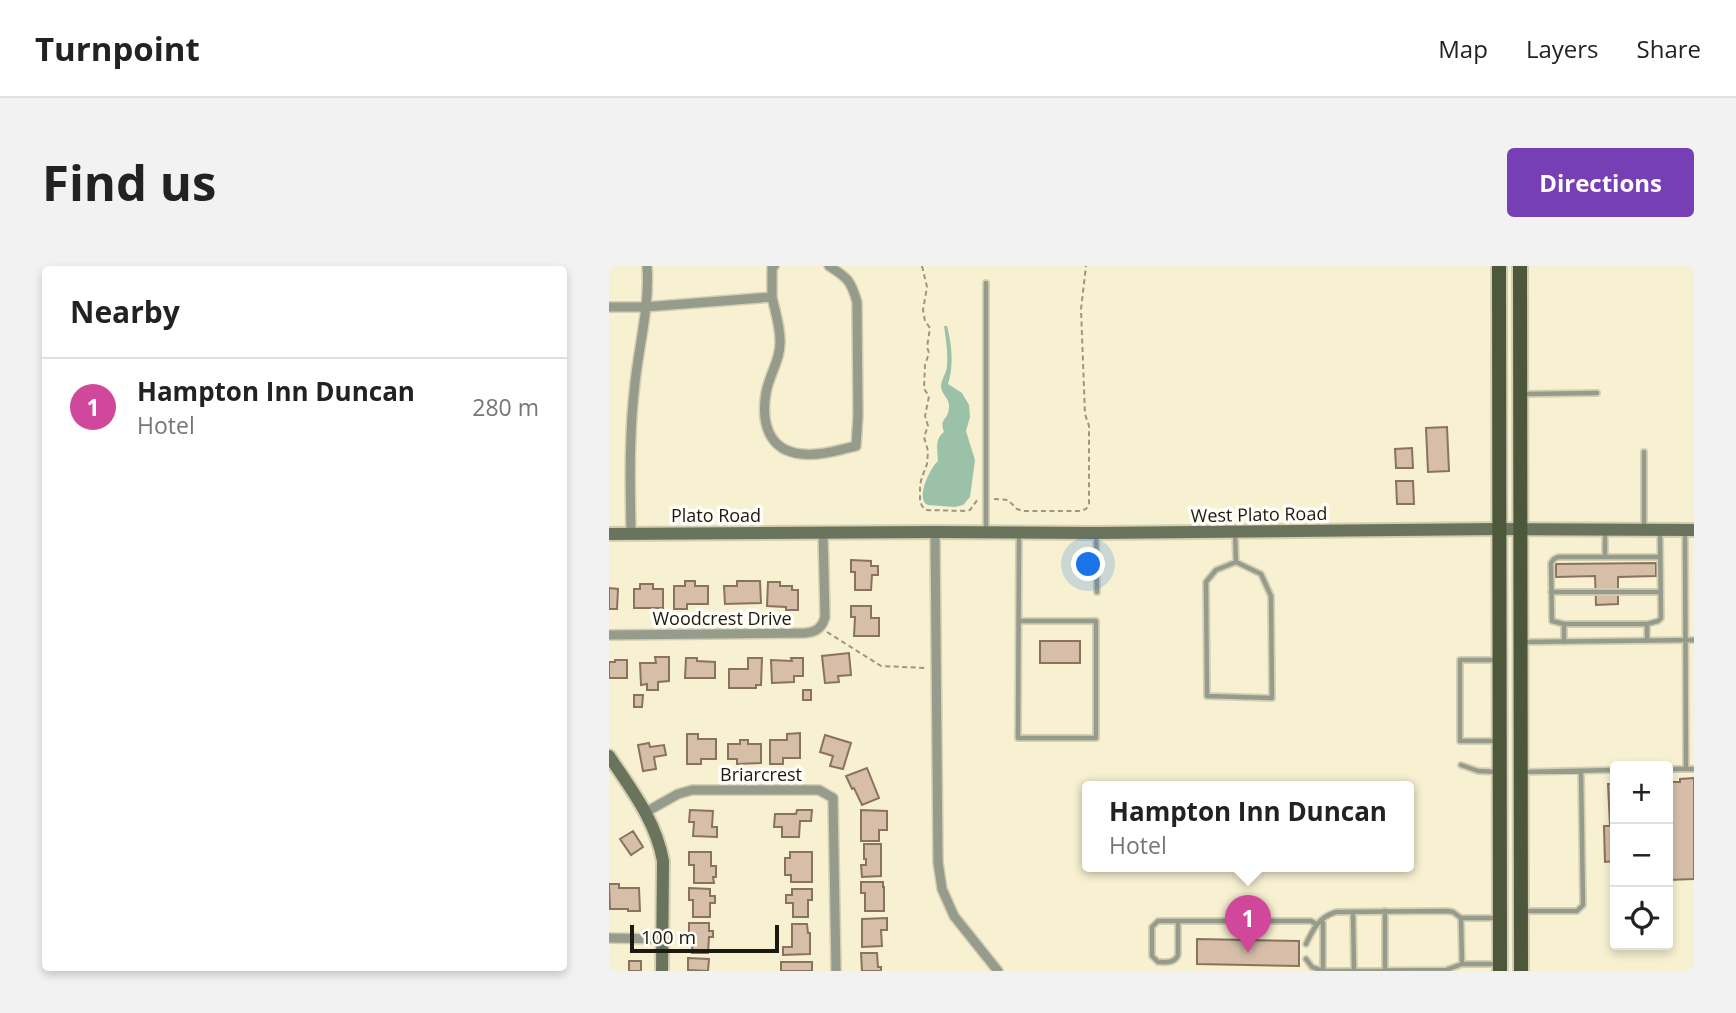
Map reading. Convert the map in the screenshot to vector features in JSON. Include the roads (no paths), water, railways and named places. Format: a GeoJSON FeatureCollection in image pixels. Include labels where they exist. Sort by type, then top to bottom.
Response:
{"type":"FeatureCollection","features":[{"type":"Feature","properties":{"kind":"main road"},"geometry":{"type":"LineString","coordinates":[[1499,266],[1500,968]]}},
{"type":"Feature","properties":{"kind":"main road"},"geometry":{"type":"LineString","coordinates":[[1520,266],[1521,971]]}},
{"type":"Feature","properties":{"kind":"main road"},"geometry":{"type":"LineString","coordinates":[[1500,772],[1520,772]]}},
{"type":"Feature","properties":{"kind":"street"},"geometry":{"type":"LineString","coordinates":[[631,533],[630,444],[647,266]]}},
{"type":"Feature","properties":{"kind":"street"},"geometry":{"type":"LineString","coordinates":[[774,266],[772,297],[781,342],[766,393],[767,432],[779,447],[800,454],[824,453],[856,446],[857,302],[852,285],[845,276],[829,266]]}},
{"type":"Feature","properties":{"kind":"street"},"geometry":{"type":"LineString","coordinates":[[609,307],[645,307],[772,297]]}},
{"type":"Feature","properties":{"kind":"street","name":"West Plato Road"},"geometry":{"type":"LineString","coordinates":[[824,532],[1689,530]]}},
{"type":"Feature","properties":{"kind":"street","name":"Plato Road"},"geometry":{"type":"LineString","coordinates":[[609,534],[824,532]]}},
{"type":"Feature","properties":{"kind":"street","name":"Woodcrest Drive"},"geometry":{"type":"LineString","coordinates":[[609,635],[814,632],[823,625],[825,617],[824,532]]}},
{"type":"Feature","properties":{"kind":"street"},"geometry":{"type":"LineString","coordinates":[[935,532],[938,862],[941,889],[954,916],[998,971]]}},
{"type":"Feature","properties":{"kind":"street"},"geometry":{"type":"LineString","coordinates":[[609,757],[646,812],[660,846],[663,861],[662,971]]}},
{"type":"Feature","properties":{"kind":"street","name":"Briarcrest"},"geometry":{"type":"LineString","coordinates":[[646,812],[678,794],[692,790],[819,790],[833,798],[836,971]]}},
{"type":"Feature","properties":{"kind":"street"},"geometry":{"type":"LineString","coordinates":[[609,938],[662,939]]}},
{"type":"Feature","properties":{"kind":"lane"},"geometry":{"type":"LineString","coordinates":[[986,283],[986,532]]}},
{"type":"Feature","properties":{"kind":"lane"},"geometry":{"type":"LineString","coordinates":[[1520,394],[1597,393]]}},
{"type":"Feature","properties":{"kind":"lane"},"geometry":{"type":"LineString","coordinates":[[1644,452],[1644,530]]}},
{"type":"Feature","properties":{"kind":"lane"},"geometry":{"type":"LineString","coordinates":[[1605,530],[1605,557]]}},
{"type":"Feature","properties":{"kind":"lane"},"geometry":{"type":"LineString","coordinates":[[1660,530],[1661,618],[1656,623],[1564,624],[1552,621],[1551,563],[1554,559],[1660,557]]}},
{"type":"Feature","properties":{"kind":"lane"},"geometry":{"type":"LineString","coordinates":[[1686,769],[1685,640],[1689,530]]}},
{"type":"Feature","properties":{"kind":"lane"},"geometry":{"type":"LineString","coordinates":[[1235,531],[1236,562]]}},
{"type":"Feature","properties":{"kind":"lane"},"geometry":{"type":"LineString","coordinates":[[1019,532],[1018,738],[1096,738],[1096,621],[1019,621]]}},
{"type":"Feature","properties":{"kind":"lane"},"geometry":{"type":"LineString","coordinates":[[1096,533],[1097,592]]}},
{"type":"Feature","properties":{"kind":"lane"},"geometry":{"type":"LineString","coordinates":[[1236,562],[1261,575],[1271,596],[1272,698],[1207,696],[1206,583],[1216,569],[1236,562]]}},
{"type":"Feature","properties":{"kind":"lane"},"geometry":{"type":"LineString","coordinates":[[1551,592],[1660,592]]}},
{"type":"Feature","properties":{"kind":"lane"},"geometry":{"type":"LineString","coordinates":[[1564,624],[1564,642]]}},
{"type":"Feature","properties":{"kind":"lane"},"geometry":{"type":"LineString","coordinates":[[1647,624],[1647,640]]}},
{"type":"Feature","properties":{"kind":"lane"},"geometry":{"type":"LineString","coordinates":[[1521,642],[1694,640]]}},
{"type":"Feature","properties":{"kind":"lane"},"geometry":{"type":"LineString","coordinates":[[1499,660],[1460,660],[1460,741],[1500,741]]}},
{"type":"Feature","properties":{"kind":"lane"},"geometry":{"type":"LineString","coordinates":[[1461,765],[1478,771],[1500,772]]}},
{"type":"Feature","properties":{"kind":"lane"},"geometry":{"type":"LineString","coordinates":[[1673,769],[1694,769]]}},
{"type":"Feature","properties":{"kind":"lane"},"geometry":{"type":"LineString","coordinates":[[1520,772],[1610,770]]}},
{"type":"Feature","properties":{"kind":"lane"},"geometry":{"type":"LineString","coordinates":[[1521,911],[1577,911],[1583,905],[1581,771]]}},
{"type":"Feature","properties":{"kind":"lane"},"geometry":{"type":"LineString","coordinates":[[1385,911],[1385,970]]}},
{"type":"Feature","properties":{"kind":"lane"},"geometry":{"type":"LineString","coordinates":[[1306,944],[1316,924],[1336,912],[1447,911],[1461,918],[1500,918]]}},
{"type":"Feature","properties":{"kind":"lane"},"geometry":{"type":"LineString","coordinates":[[1353,912],[1354,971]]}},
{"type":"Feature","properties":{"kind":"lane"},"geometry":{"type":"LineString","coordinates":[[1461,918],[1462,964]]}},
{"type":"Feature","properties":{"kind":"lane"},"geometry":{"type":"LineString","coordinates":[[1321,920],[1323,971]]}},
{"type":"Feature","properties":{"kind":"lane"},"geometry":{"type":"LineString","coordinates":[[1178,921],[1177,959],[1158,962],[1152,956],[1152,927],[1158,921],[1178,921],[1311,921],[1316,924]]}},
{"type":"Feature","properties":{"kind":"lane"},"geometry":{"type":"LineString","coordinates":[[1306,959],[1312,967],[1323,971],[1446,970],[1462,964],[1500,968]]}},
{"type":"Feature","properties":{"kind":"place","name":"Hampton Inn Duncan"},"geometry":{"type":"Point","coordinates":[1248,953]}}]}
